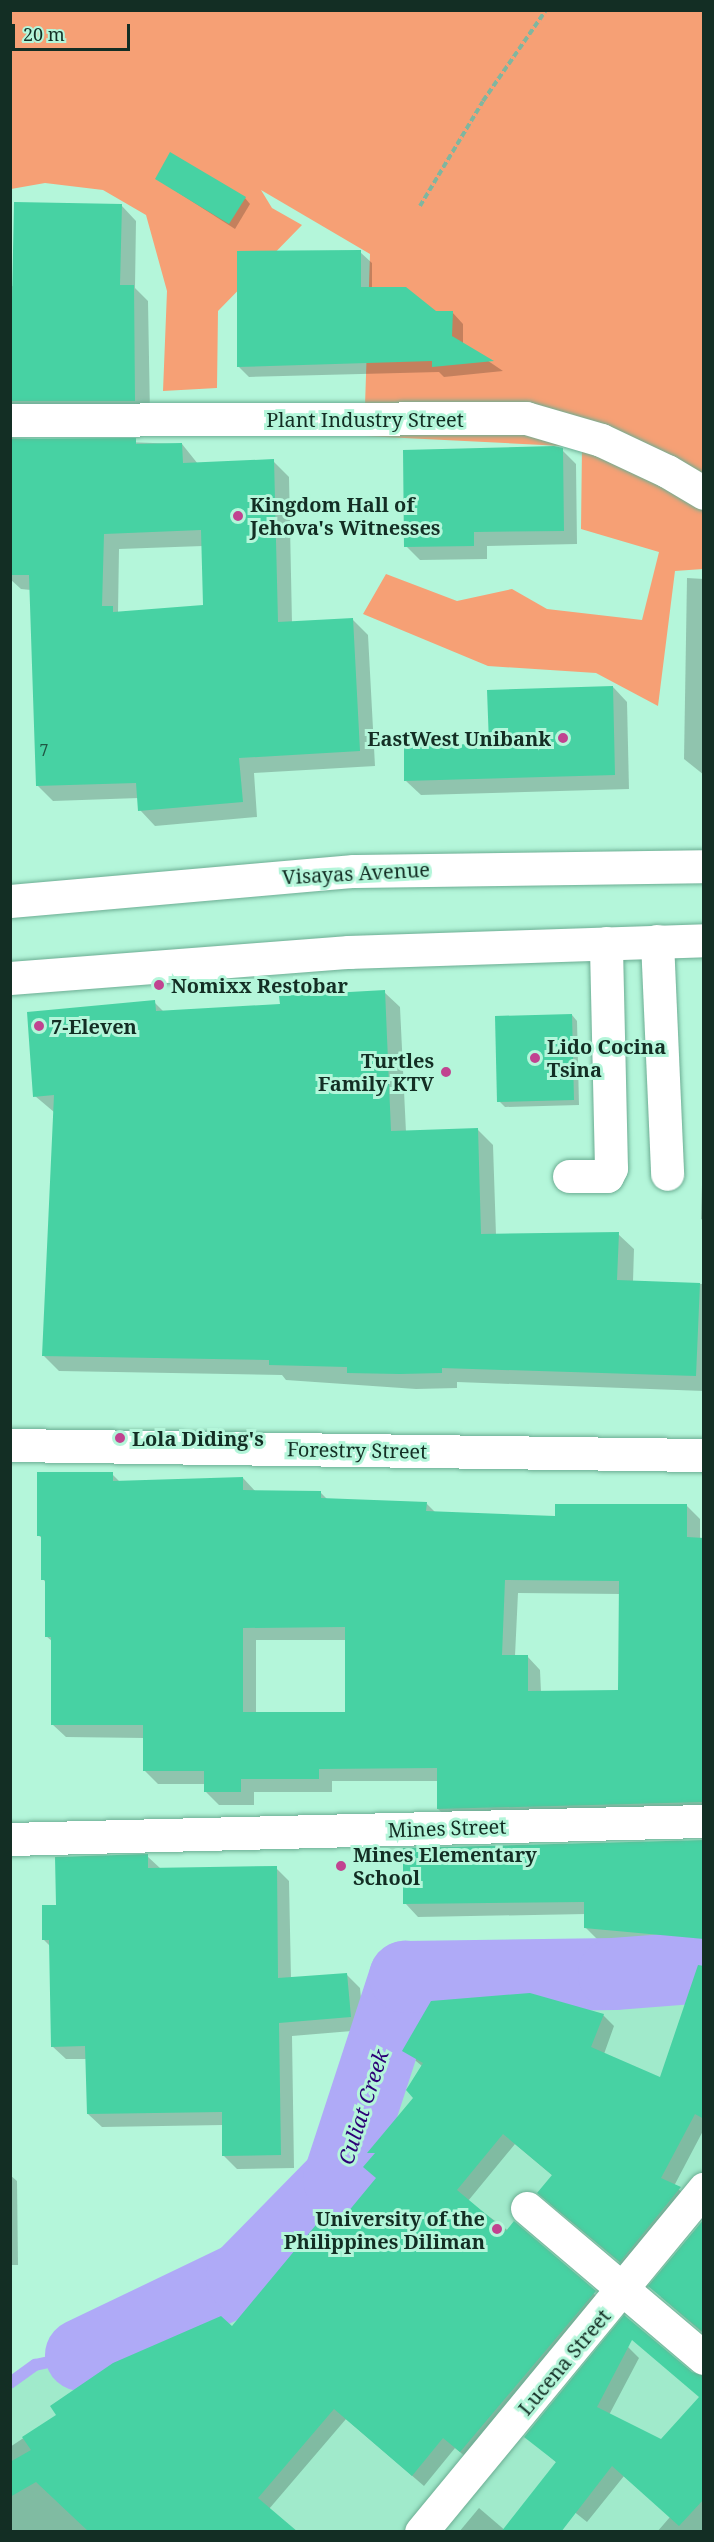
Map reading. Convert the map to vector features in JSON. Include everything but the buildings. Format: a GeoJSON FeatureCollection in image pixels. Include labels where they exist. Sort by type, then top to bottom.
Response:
{"type":"FeatureCollection","features":[{"type":"Feature","properties":{"kind":"street","name":"Plant Industry Street"},"geometry":{"type":"LineString","coordinates":[[10,420],[526,418],[601,440],[667,471],[704,493]]}},
{"type":"Feature","properties":{"kind":"street","name":"Visayas Avenue"},"geometry":{"type":"LineString","coordinates":[[10,901],[354,871],[704,866]]}},
{"type":"Feature","properties":{"kind":"street"},"geometry":{"type":"LineString","coordinates":[[10,978],[315,954],[704,940]]}},
{"type":"Feature","properties":{"kind":"street"},"geometry":{"type":"LineString","coordinates":[[657,941],[667,1174]]}},
{"type":"Feature","properties":{"kind":"street"},"geometry":{"type":"LineString","coordinates":[[568,1176],[606,1176],[611,1168],[606,943]]}},
{"type":"Feature","properties":{"kind":"street","name":"Forestry Street"},"geometry":{"type":"LineString","coordinates":[[10,1445],[704,1455]]}},
{"type":"Feature","properties":{"kind":"street","name":"Mines Street"},"geometry":{"type":"LineString","coordinates":[[10,1839],[704,1821]]}},
{"type":"Feature","properties":{"kind":"street","name":"Lucena Street"},"geometry":{"type":"LineString","coordinates":[[421,2532],[622,2292],[704,2189]]}},
{"type":"Feature","properties":{"kind":"street"},"geometry":{"type":"LineString","coordinates":[[527,2208],[622,2292],[704,2358]]}},
{"type":"Feature","properties":{"kind":"path"},"geometry":{"type":"LineString","coordinates":[[420,206],[483,101],[546,10]]}},
{"type":"Feature","properties":{"kind":"shaded area"},"geometry":{"type":"Polygon","coordinates":[[[11,11],[703,11],[703,569],[675,571],[658,706],[596,673],[488,666],[363,614],[386,574],[457,601],[512,589],[547,609],[642,620],[659,552],[581,529],[582,447],[364,436],[370,254],[261,190],[272,208],[302,225],[218,311],[217,388],[163,391],[167,291],[146,215],[103,190],[45,183],[11,189],[11,11]]]}},
{"type":"Feature","properties":{"kind":"shaded area","name":"University of the Philippines Diliman"},"geometry":{"type":"Polygon","coordinates":[[[703,1967],[703,2531],[11,2532],[11,2383],[35,2365],[81,2355],[242,2278],[339,2179],[405,1977],[614,1974],[703,1967]]]}},
{"type":"Feature","properties":{"kind":"waterway","name":"Culiat Creek"},"geometry":{"type":"LineString","coordinates":[[81,2355],[242,2278],[339,2179],[405,1977],[614,1974],[704,1967]]}},
{"type":"Feature","properties":{"kind":"waterway","name":"Culiat Creek"},"geometry":{"type":"LineString","coordinates":[[10,2383],[35,2365],[81,2355]]}},
{"type":"Feature","properties":{"kind":"place","name":"Kingdom Hall of Jehova's Witnesses"},"geometry":{"type":"Point","coordinates":[238,516]}},
{"type":"Feature","properties":{"kind":"place","name":"EastWest Unibank"},"geometry":{"type":"Point","coordinates":[563,738]}},
{"type":"Feature","properties":{"kind":"place","name":"Nomixx Restobar"},"geometry":{"type":"Point","coordinates":[159,985]}},
{"type":"Feature","properties":{"kind":"place","name":"7-Eleven"},"geometry":{"type":"Point","coordinates":[39,1026]}},
{"type":"Feature","properties":{"kind":"place","name":"Lido Cocina Tsina"},"geometry":{"type":"Point","coordinates":[535,1058]}},
{"type":"Feature","properties":{"kind":"place","name":"Turtles Family KTV"},"geometry":{"type":"Point","coordinates":[446,1072]}},
{"type":"Feature","properties":{"kind":"place","name":"Lola Diding's"},"geometry":{"type":"Point","coordinates":[120,1438]}},
{"type":"Feature","properties":{"kind":"place","name":"Mines Elementary School"},"geometry":{"type":"Point","coordinates":[341,1866]}},
{"type":"Feature","properties":{"kind":"place","name":"University of the Philippines Diliman"},"geometry":{"type":"Point","coordinates":[497,2229]}}]}
